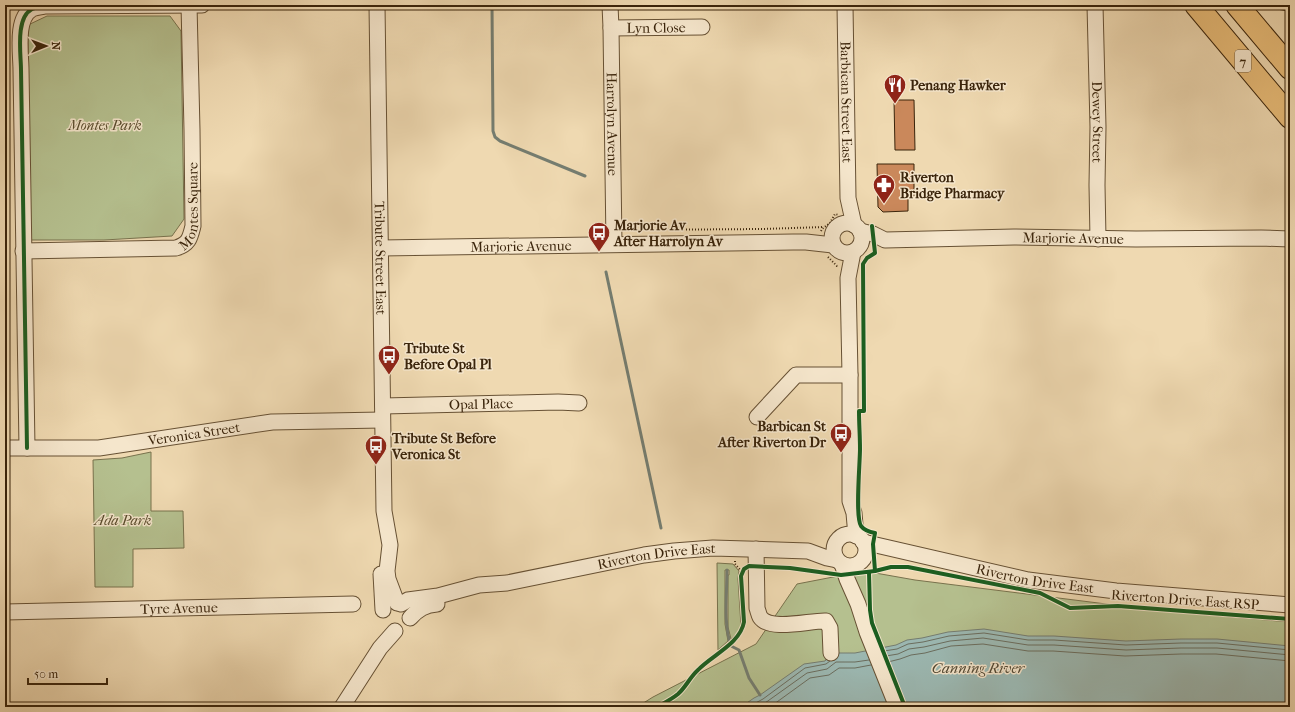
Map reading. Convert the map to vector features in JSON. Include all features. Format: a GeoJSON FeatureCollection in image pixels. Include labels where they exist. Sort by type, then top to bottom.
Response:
{"type":"FeatureCollection","features":[{"type":"Feature","properties":{"kind":"highway","name":"7"},"geometry":{"type":"LineString","coordinates":[[1196,5],[1290,117]]}},
{"type":"Feature","properties":{"kind":"highway","name":"7"},"geometry":{"type":"LineString","coordinates":[[1237,5],[1290,68]]}},
{"type":"Feature","properties":{"kind":"street","name":"Montes Square"},"geometry":{"type":"LineString","coordinates":[[23,251],[176,248],[183,246],[187,242],[191,236],[192,226],[192,130],[189,5]]}},
{"type":"Feature","properties":{"kind":"street"},"geometry":{"type":"LineString","coordinates":[[27,448],[23,251],[21,25],[25,15],[33,9],[44,6],[202,5]]}},
{"type":"Feature","properties":{"kind":"street","name":"Tribute Street East"},"geometry":{"type":"LineString","coordinates":[[377,5],[384,511],[390,546],[387,575],[399,603]]}},
{"type":"Feature","properties":{"kind":"street","name":"Harrolyn Avenue"},"geometry":{"type":"LineString","coordinates":[[610,5],[614,244]]}},
{"type":"Feature","properties":{"kind":"street","name":"Barbican Street East"},"geometry":{"type":"LineString","coordinates":[[840,239],[848,198],[845,5]]}},
{"type":"Feature","properties":{"kind":"street","name":"Dewey Street"},"geometry":{"type":"LineString","coordinates":[[1096,5],[1098,127],[1096,185],[1098,239]]}},
{"type":"Feature","properties":{"kind":"street","name":"Lyn Close"},"geometry":{"type":"LineString","coordinates":[[611,28],[702,27]]}},
{"type":"Feature","properties":{"kind":"street","name":"Marjorie Avenue"},"geometry":{"type":"LineString","coordinates":[[1261,238],[1290,229]]}},
{"type":"Feature","properties":{"kind":"street","name":"Marjorie Avenue"},"geometry":{"type":"LineString","coordinates":[[381,248],[806,242],[872,234],[885,240],[1014,237],[1098,239],[1290,239]]}},
{"type":"Feature","properties":{"kind":"street"},"geometry":{"type":"LineString","coordinates":[[840,239],[848,278],[850,501],[854,513],[860,549],[857,574],[858,604]]}},
{"type":"Feature","properties":{"kind":"street"},"geometry":{"type":"LineString","coordinates":[[757,417],[796,376],[850,375]]}},
{"type":"Feature","properties":{"kind":"street","name":"Opal Place"},"geometry":{"type":"LineString","coordinates":[[382,413],[558,402],[579,403]]}},
{"type":"Feature","properties":{"kind":"street","name":"Veronica Street"},"geometry":{"type":"LineString","coordinates":[[5,448],[105,447],[272,422],[382,413]]}},
{"type":"Feature","properties":{"kind":"street"},"geometry":{"type":"LineString","coordinates":[[850,501],[845,513],[840,538],[834,551],[858,604],[867,632],[897,707]]}},
{"type":"Feature","properties":{"kind":"street","name":"Tribute Street East"},"geometry":{"type":"LineString","coordinates":[[383,610],[381,532],[384,511]]}},
{"type":"Feature","properties":{"kind":"street","name":"Riverton Drive East"},"geometry":{"type":"LineString","coordinates":[[808,551],[851,534],[860,549]]}},
{"type":"Feature","properties":{"kind":"street","name":"Riverton Drive East"},"geometry":{"type":"LineString","coordinates":[[383,610],[389,604],[438,596],[479,585],[507,583],[644,555],[674,551],[707,548],[808,551],[851,566],[860,549]]}},
{"type":"Feature","properties":{"kind":"street"},"geometry":{"type":"LineString","coordinates":[[756,549],[757,608],[760,617],[765,622],[782,626],[826,621],[830,628],[831,653]]}},
{"type":"Feature","properties":{"kind":"street","name":"Riverton Drive East"},"geometry":{"type":"LineString","coordinates":[[860,549],[902,551],[1028,580],[1116,591],[1290,605]]}},
{"type":"Feature","properties":{"kind":"street","name":"Riverton Drive East"},"geometry":{"type":"LineString","coordinates":[[342,707],[380,648],[390,628],[400,631],[407,626],[410,618],[417,610],[431,604],[455,602],[479,596],[507,583]]}},
{"type":"Feature","properties":{"kind":"street"},"geometry":{"type":"LineString","coordinates":[[399,603],[408,610],[410,618]]}},
{"type":"Feature","properties":{"kind":"street","name":"Tyre Avenue"},"geometry":{"type":"LineString","coordinates":[[5,612],[353,604]]}},
{"type":"Feature","properties":{"kind":"street"},"geometry":{"type":"LineString","coordinates":[[383,610],[382,619],[390,628]]}},
{"type":"Feature","properties":{"kind":"path"},"geometry":{"type":"LineString","coordinates":[[620,230],[840,239]]}},
{"type":"Feature","properties":{"kind":"path"},"geometry":{"type":"LineString","coordinates":[[741,576],[744,569],[749,566],[756,566]]}},
{"type":"Feature","properties":{"kind":"green space","name":"Montes Park"},"geometry":{"type":"Polygon","coordinates":[[[47,16],[170,16],[181,31],[184,219],[172,236],[104,240],[29,240],[28,25],[47,16]]]}},
{"type":"Feature","properties":{"kind":"green space","name":"Ada Park"},"geometry":{"type":"Polygon","coordinates":[[[151,452],[151,511],[183,511],[184,548],[133,549],[133,587],[95,587],[93,460],[122,458],[151,452]]]}},
{"type":"Feature","properties":{"kind":"green space"},"geometry":{"type":"Polygon","coordinates":[[[717,563],[733,564],[739,571],[738,579],[741,626],[738,632],[731,639],[728,627],[729,570],[725,570],[725,624],[728,641],[718,650],[717,563]]]}},
{"type":"Feature","properties":{"kind":"green space"},"geometry":{"type":"Polygon","coordinates":[[[864,571],[915,580],[1162,611],[1290,622],[1290,707],[637,707],[653,697],[756,644],[797,584],[864,571]]]}},
{"type":"Feature","properties":{"kind":"water","name":"Canning River"},"geometry":{"type":"Polygon","coordinates":[[[984,629],[1028,636],[1054,636],[1126,641],[1217,639],[1290,646],[1290,707],[741,707],[804,664],[825,661],[831,653],[855,653],[896,645],[907,640],[948,632],[984,629]]]}},
{"type":"Feature","properties":{"kind":"pier"},"geometry":{"type":"Polygon","coordinates":[[[883,645],[908,707],[890,707],[867,649],[883,645]]]}},
{"type":"Feature","properties":{"kind":"building"},"geometry":{"type":"Polygon","coordinates":[[[1276,5],[1290,5],[1290,11],[1276,9],[1276,5]]]}},
{"type":"Feature","properties":{"kind":"building"},"geometry":{"type":"Polygon","coordinates":[[[894,100],[914,100],[915,150],[895,150],[894,100]]]}},
{"type":"Feature","properties":{"kind":"building"},"geometry":{"type":"Polygon","coordinates":[[[877,164],[914,164],[914,196],[908,196],[908,211],[883,212],[878,207],[877,164]]]}},
{"type":"Feature","properties":{"kind":"waterway"},"geometry":{"type":"LineString","coordinates":[[492,5],[493,131],[495,137],[500,141],[585,176]]}},
{"type":"Feature","properties":{"kind":"waterway"},"geometry":{"type":"LineString","coordinates":[[606,272],[661,528]]}},
{"type":"Feature","properties":{"kind":"waterway"},"geometry":{"type":"LineString","coordinates":[[727,570],[726,609],[727,628],[731,646],[739,650],[749,678],[760,695]]}},
{"type":"Feature","properties":{"kind":"cycle path"},"geometry":{"type":"LineString","coordinates":[[27,448],[20,46],[23,20],[32,9],[45,6],[202,5]]}},
{"type":"Feature","properties":{"kind":"cycle path"},"geometry":{"type":"LineString","coordinates":[[872,226],[875,253],[867,258],[863,264],[864,411],[859,411],[860,449],[858,512],[861,526],[867,531],[875,533],[873,544],[875,571]]}},
{"type":"Feature","properties":{"kind":"cycle path","name":"Riverton Drive East RSP"},"geometry":{"type":"LineString","coordinates":[[657,707],[678,694],[698,670],[725,649],[737,637],[744,622],[741,576],[744,569],[749,566],[790,568],[841,575],[875,571],[891,567],[908,567],[1040,593],[1070,608],[1118,606],[1290,619]]}},
{"type":"Feature","properties":{"kind":"cycle path"},"geometry":{"type":"LineString","coordinates":[[869,572],[870,610],[872,623],[905,707]]}},
{"type":"Feature","properties":{"kind":"place","name":"Penang Hawker"},"geometry":{"type":"Point","coordinates":[895,104]}},
{"type":"Feature","properties":{"kind":"place","name":"Riverton Bridge Pharmacy"},"geometry":{"type":"Point","coordinates":[884,204]}},
{"type":"Feature","properties":{"kind":"place","name":"Marjorie Av After Harrolyn Av"},"geometry":{"type":"Point","coordinates":[599,252]}},
{"type":"Feature","properties":{"kind":"place","name":"Tribute St Before Opal Pl"},"geometry":{"type":"Point","coordinates":[389,376]}},
{"type":"Feature","properties":{"kind":"place","name":"Barbican St After Riverton Dr"},"geometry":{"type":"Point","coordinates":[841,454]}},
{"type":"Feature","properties":{"kind":"place","name":"Tribute St Before Veronica St"},"geometry":{"type":"Point","coordinates":[376,466]}}]}
